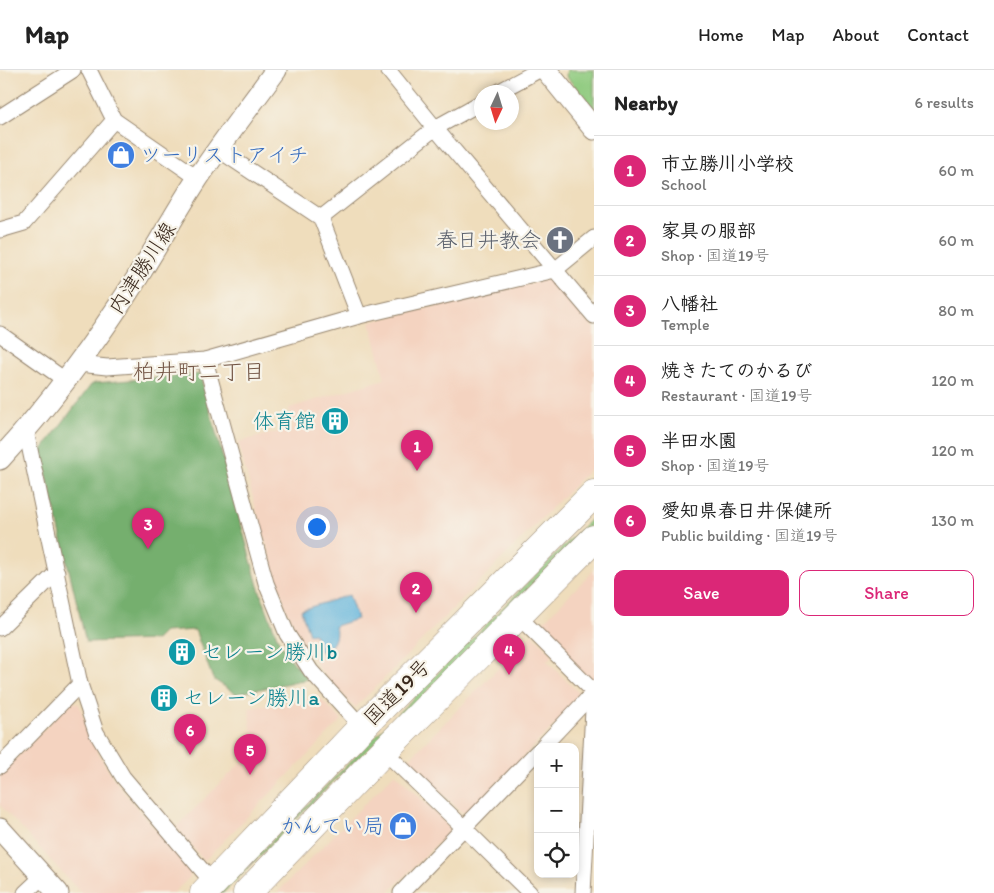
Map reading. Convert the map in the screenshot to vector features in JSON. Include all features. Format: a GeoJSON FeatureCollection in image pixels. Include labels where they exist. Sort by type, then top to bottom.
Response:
{"type":"FeatureCollection","features":[{"type":"Feature","properties":{"kind":"highway","name":"国道19号"},"geometry":{"type":"LineString","coordinates":[[209,888],[362,727],[594,494]]}},
{"type":"Feature","properties":{"kind":"highway","name":"国道19号"},"geometry":{"type":"LineString","coordinates":[[247,893],[384,751],[594,539]]}},
{"type":"Feature","properties":{"kind":"main road","name":"内津勝川線"},"geometry":{"type":"LineString","coordinates":[[0,459],[26,431],[79,364],[137,278],[198,178],[276,70]]}},
{"type":"Feature","properties":{"kind":"main road"},"geometry":{"type":"LineString","coordinates":[[546,70],[594,128]]}},
{"type":"Feature","properties":{"kind":"main road"},"geometry":{"type":"LineString","coordinates":[[0,829],[58,893]]}},
{"type":"Feature","properties":{"kind":"street"},"geometry":{"type":"LineString","coordinates":[[0,117],[73,70]]}},
{"type":"Feature","properties":{"kind":"street"},"geometry":{"type":"LineString","coordinates":[[89,70],[114,120],[198,178]]}},
{"type":"Feature","properties":{"kind":"street"},"geometry":{"type":"LineString","coordinates":[[388,70],[594,316]]}},
{"type":"Feature","properties":{"kind":"street"},"geometry":{"type":"LineString","coordinates":[[511,85],[539,70]]}},
{"type":"Feature","properties":{"kind":"street"},"geometry":{"type":"LineString","coordinates":[[321,218],[435,128],[474,106]]}},
{"type":"Feature","properties":{"kind":"street"},"geometry":{"type":"LineString","coordinates":[[0,230],[24,223],[114,120]]}},
{"type":"Feature","properties":{"kind":"street"},"geometry":{"type":"LineString","coordinates":[[219,150],[321,218],[359,316]]}},
{"type":"Feature","properties":{"kind":"street"},"geometry":{"type":"LineString","coordinates":[[79,364],[107,367],[204,360],[359,316],[555,270],[594,238]]}},
{"type":"Feature","properties":{"kind":"street"},"geometry":{"type":"LineString","coordinates":[[0,334],[65,380]]}},
{"type":"Feature","properties":{"kind":"street"},"geometry":{"type":"LineString","coordinates":[[204,360],[266,583],[287,634],[311,671],[362,727]]}},
{"type":"Feature","properties":{"kind":"street"},"geometry":{"type":"LineString","coordinates":[[26,431],[80,684],[96,732],[123,777],[209,888]]}},
{"type":"Feature","properties":{"kind":"street"},"geometry":{"type":"LineString","coordinates":[[0,628],[57,572]]}},
{"type":"Feature","properties":{"kind":"street"},"geometry":{"type":"LineString","coordinates":[[518,616],[594,692],[583,893]]}},
{"type":"Feature","properties":{"kind":"street"},"geometry":{"type":"LineString","coordinates":[[0,766],[80,684]]}},
{"type":"Feature","properties":{"kind":"street"},"geometry":{"type":"LineString","coordinates":[[546,743],[594,692]]}},
{"type":"Feature","properties":{"kind":"street"},"geometry":{"type":"LineString","coordinates":[[384,751],[530,893]]}},
{"type":"Feature","properties":{"kind":"street"},"geometry":{"type":"LineString","coordinates":[[401,893],[534,755]]}},
{"type":"Feature","properties":{"kind":"street"},"geometry":{"type":"LineString","coordinates":[[25,893],[43,876]]}},
{"type":"Feature","properties":{"kind":"shaded area"},"geometry":{"type":"Polygon","coordinates":[[[550,279],[594,329],[594,465],[355,708],[321,671],[306,649],[286,609],[238,442],[293,428],[289,408],[385,379],[370,322],[550,279]]]}},
{"type":"Feature","properties":{"kind":"shaded area"},"geometry":{"type":"Polygon","coordinates":[[[594,570],[594,680],[591,680],[537,628],[594,570]]]}},
{"type":"Feature","properties":{"kind":"shaded area"},"geometry":{"type":"Polygon","coordinates":[[[532,634],[553,655],[547,661],[579,693],[579,700],[537,743],[534,743],[534,746],[469,812],[461,812],[408,760],[532,634]]]}},
{"type":"Feature","properties":{"kind":"shaded area"},"geometry":{"type":"Polygon","coordinates":[[[320,698],[342,720],[204,861],[176,827],[253,751],[249,708],[320,698]]]}},
{"type":"Feature","properties":{"kind":"shaded area"},"geometry":{"type":"Polygon","coordinates":[[[71,701],[79,704],[90,736],[112,776],[125,794],[190,869],[190,877],[173,893],[81,893],[0,805],[0,775],[71,701]]]}},
{"type":"Feature","properties":{"kind":"shaded area"},"geometry":{"type":"Polygon","coordinates":[[[395,773],[448,825],[449,832],[388,893],[277,893],[395,773]]]}},
{"type":"Feature","properties":{"kind":"green space"},"geometry":{"type":"Polygon","coordinates":[[[567,70],[594,70],[594,109],[566,76],[567,70]]]}},
{"type":"Feature","properties":{"kind":"green space"},"geometry":{"type":"Polygon","coordinates":[[[200,374],[258,586],[277,637],[288,656],[308,679],[236,694],[213,679],[195,630],[164,632],[156,640],[86,642],[41,451],[91,385],[95,383],[200,374]]]}},
{"type":"Feature","properties":{"kind":"green space"},"geometry":{"type":"Polygon","coordinates":[[[594,516],[594,521],[399,720],[339,776],[223,893],[220,893],[594,516]]]}},
{"type":"Feature","properties":{"kind":"water"},"geometry":{"type":"Polygon","coordinates":[[[349,595],[357,619],[335,626],[336,635],[333,642],[328,648],[320,652],[314,633],[309,634],[301,610],[349,595]]]}},
{"type":"Feature","properties":{"kind":"place","name":"ツーリストアイチ"},"geometry":{"type":"Point","coordinates":[121,155]}},
{"type":"Feature","properties":{"kind":"place","name":"春日井教会"},"geometry":{"type":"Point","coordinates":[560,240]}},
{"type":"Feature","properties":{"kind":"place","name":"体育館"},"geometry":{"type":"Point","coordinates":[335,421]}},
{"type":"Feature","properties":{"kind":"place","name":"市立勝川小学校"},"geometry":{"type":"Point","coordinates":[417,471]}},
{"type":"Feature","properties":{"kind":"place","name":"八幡社"},"geometry":{"type":"Point","coordinates":[148,549]}},
{"type":"Feature","properties":{"kind":"place","name":"家具の服部"},"geometry":{"type":"Point","coordinates":[416,613]}},
{"type":"Feature","properties":{"kind":"place","name":"セレーン勝川b"},"geometry":{"type":"Point","coordinates":[182,652]}},
{"type":"Feature","properties":{"kind":"place","name":"焼きたてのかるび"},"geometry":{"type":"Point","coordinates":[509,675]}},
{"type":"Feature","properties":{"kind":"place","name":"セレーン勝川a"},"geometry":{"type":"Point","coordinates":[164,698]}},
{"type":"Feature","properties":{"kind":"place","name":"愛知県春日井保健所"},"geometry":{"type":"Point","coordinates":[190,755]}},
{"type":"Feature","properties":{"kind":"place","name":"半田水園"},"geometry":{"type":"Point","coordinates":[250,775]}},
{"type":"Feature","properties":{"kind":"place","name":"かんてい局"},"geometry":{"type":"Point","coordinates":[403,826]}},
{"type":"Feature","properties":{"kind":"district","name":"柏井町二丁目"},"geometry":{"type":"Point","coordinates":[199,371]}}]}
